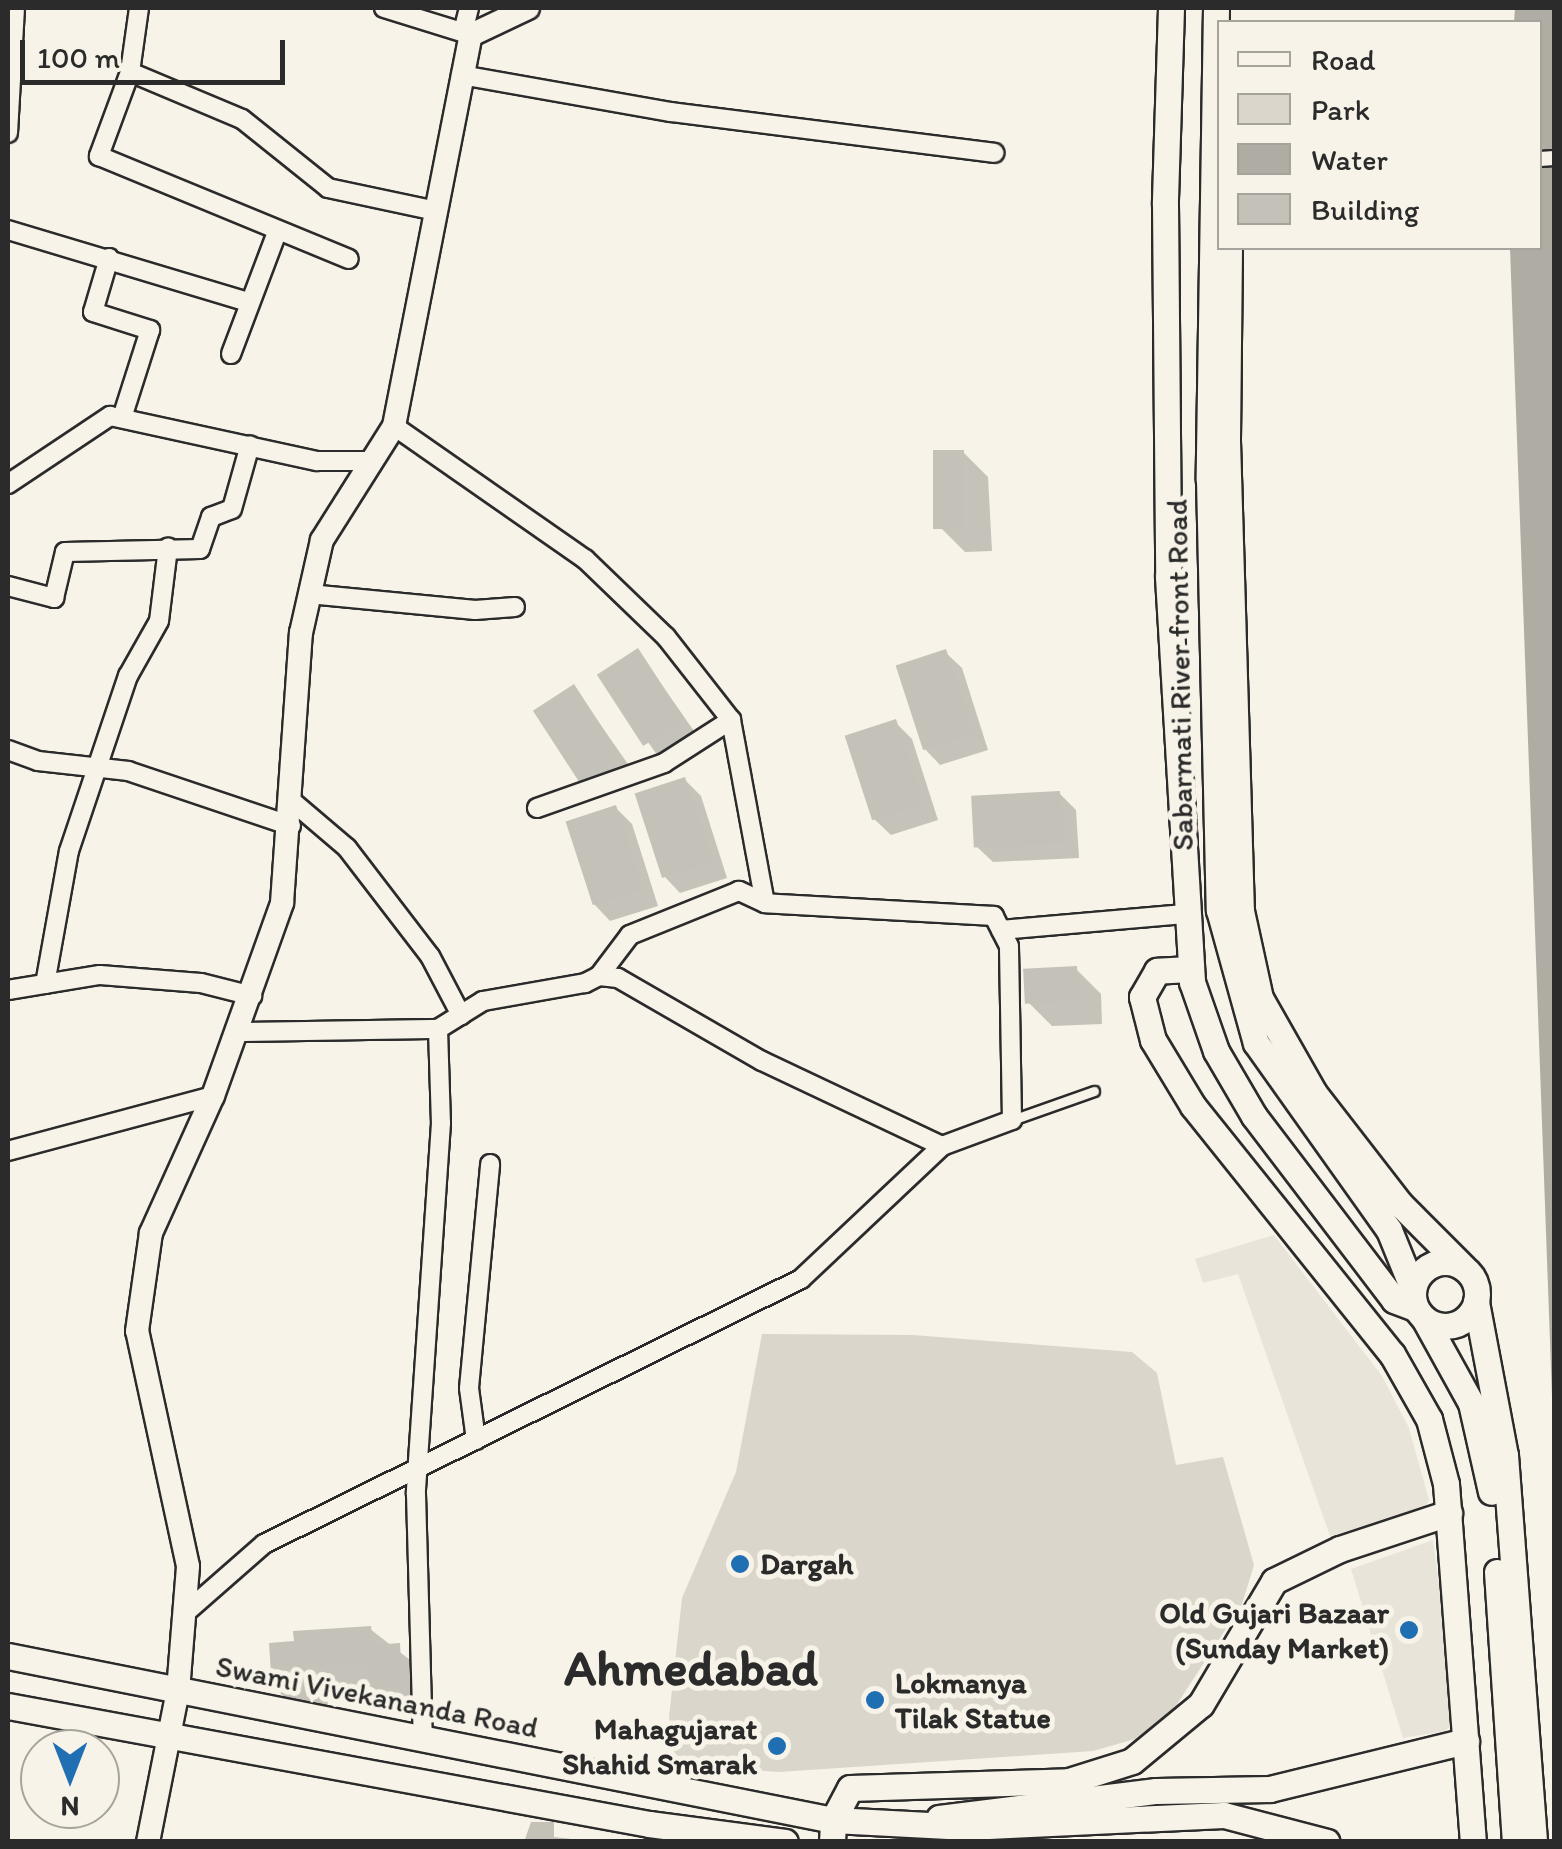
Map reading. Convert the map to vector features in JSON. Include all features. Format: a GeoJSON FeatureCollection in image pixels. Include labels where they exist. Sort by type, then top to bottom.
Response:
{"type":"FeatureCollection","features":[{"type":"Feature","properties":{"kind":"main road"},"geometry":{"type":"LineString","coordinates":[[1171,8],[1165,204],[1168,577],[1190,969],[1216,1051],[1254,1116],[1394,1300],[1417,1306],[1456,1325],[1476,1302]]}},
{"type":"Feature","properties":{"kind":"main road","name":"Sabarmati River front Road"},"geometry":{"type":"LineString","coordinates":[[1216,8],[1209,479],[1218,910],[1256,1043],[1389,1230],[1417,1306]]}},
{"type":"Feature","properties":{"kind":"main road"},"geometry":{"type":"LineString","coordinates":[[1229,250],[1227,441],[1241,912],[1260,998],[1314,1093],[1400,1205],[1475,1282],[1505,1455],[1534,1842]]}},
{"type":"Feature","properties":{"kind":"main road"},"geometry":{"type":"LineString","coordinates":[[1190,969],[1157,971],[1142,997],[1154,1040],[1193,1106],[1392,1354],[1429,1419],[1448,1513],[1473,1842]]}},
{"type":"Feature","properties":{"kind":"main road"},"geometry":{"type":"LineString","coordinates":[[1463,1267],[1432,1264],[1417,1306],[1472,1403],[1488,1460],[1515,1842]]}},
{"type":"Feature","properties":{"kind":"main road"},"geometry":{"type":"LineString","coordinates":[[833,1831],[850,1788],[1069,1781],[1132,1761],[1201,1704],[1274,1581],[1340,1549],[1448,1513]]}},
{"type":"Feature","properties":{"kind":"main road","name":"Swami Vivekananda Road"},"geometry":{"type":"LineString","coordinates":[[8,1656],[423,1738],[833,1831],[1224,1815],[1327,1842]]}},
{"type":"Feature","properties":{"kind":"main road"},"geometry":{"type":"LineString","coordinates":[[8,1706],[652,1832],[785,1842]]}},
{"type":"Feature","properties":{"kind":"main road"},"geometry":{"type":"LineString","coordinates":[[915,1827],[959,1810],[1156,1791],[1270,1789],[1466,1740]]}},
{"type":"Feature","properties":{"kind":"street"},"geometry":{"type":"LineString","coordinates":[[8,132],[15,8]]}},
{"type":"Feature","properties":{"kind":"street"},"geometry":{"type":"LineString","coordinates":[[139,8],[130,72],[99,156],[277,232],[350,258]]}},
{"type":"Feature","properties":{"kind":"street"},"geometry":{"type":"LineString","coordinates":[[384,8],[467,34],[528,8]]}},
{"type":"Feature","properties":{"kind":"street"},"geometry":{"type":"LineString","coordinates":[[148,1842],[178,1691],[188,1566],[137,1331],[151,1233],[213,1096],[252,996],[282,903],[292,814],[300,633],[322,540],[394,426],[461,76],[469,8]]}},
{"type":"Feature","properties":{"kind":"street"},"geometry":{"type":"LineString","coordinates":[[130,72],[242,119],[328,188],[436,211]]}},
{"type":"Feature","properties":{"kind":"street"},"geometry":{"type":"LineString","coordinates":[[461,76],[671,112],[994,153]]}},
{"type":"Feature","properties":{"kind":"street"},"geometry":{"type":"LineString","coordinates":[[8,230],[248,302]]}},
{"type":"Feature","properties":{"kind":"street"},"geometry":{"type":"LineString","coordinates":[[232,354],[277,232]]}},
{"type":"Feature","properties":{"kind":"street"},"geometry":{"type":"LineString","coordinates":[[109,258],[93,312],[150,330],[122,418]]}},
{"type":"Feature","properties":{"kind":"street"},"geometry":{"type":"LineString","coordinates":[[8,484],[110,416],[317,461],[369,461]]}},
{"type":"Feature","properties":{"kind":"street"},"geometry":{"type":"LineString","coordinates":[[394,426],[584,559],[666,637],[731,720],[765,902]]}},
{"type":"Feature","properties":{"kind":"street"},"geometry":{"type":"LineString","coordinates":[[8,586],[54,598],[64,552],[200,549],[211,516],[232,509],[250,445]]}},
{"type":"Feature","properties":{"kind":"street"},"geometry":{"type":"LineString","coordinates":[[45,984],[69,851],[102,768],[128,676],[158,621],[168,548]]}},
{"type":"Feature","properties":{"kind":"street"},"geometry":{"type":"LineString","coordinates":[[309,594],[475,610],[515,607]]}},
{"type":"Feature","properties":{"kind":"street"},"geometry":{"type":"LineString","coordinates":[[537,808],[664,763],[731,720]]}},
{"type":"Feature","properties":{"kind":"street"},"geometry":{"type":"LineString","coordinates":[[8,750],[176,784],[292,814],[347,848],[430,956],[461,1015]]}},
{"type":"Feature","properties":{"kind":"street"},"geometry":{"type":"LineString","coordinates":[[184,1614],[264,1544],[801,1279],[942,1146],[1012,1120],[1009,946],[994,916],[765,902],[740,891],[630,935],[599,976]]}},
{"type":"Feature","properties":{"kind":"street"},"geometry":{"type":"LineString","coordinates":[[1000,930],[1184,914]]}},
{"type":"Feature","properties":{"kind":"street"},"geometry":{"type":"LineString","coordinates":[[8,990],[100,975],[200,983],[252,996]]}},
{"type":"Feature","properties":{"kind":"street"},"geometry":{"type":"LineString","coordinates":[[238,1032],[438,1028],[483,1001],[599,976],[618,978],[762,1061],[942,1146]]}},
{"type":"Feature","properties":{"kind":"street"},"geometry":{"type":"LineString","coordinates":[[423,1738],[416,1468],[441,1123],[438,1028]]}},
{"type":"Feature","properties":{"kind":"street"},"geometry":{"type":"LineString","coordinates":[[8,1150],[213,1096]]}},
{"type":"Feature","properties":{"kind":"street"},"geometry":{"type":"LineString","coordinates":[[476,1440],[469,1388],[490,1164]]}},
{"type":"Feature","properties":{"kind":"lane"},"geometry":{"type":"LineString","coordinates":[[1012,1120],[1094,1091]]}},
{"type":"Feature","properties":{"kind":"shaded area"},"geometry":{"type":"Polygon","coordinates":[[[1274,1235],[1382,1376],[1409,1428],[1429,1500],[1424,1508],[1330,1536],[1238,1274],[1203,1283],[1195,1259],[1274,1235]]]}},
{"type":"Feature","properties":{"kind":"shaded area","name":"Old Gujari Bazaar (Sunday Market)"},"geometry":{"type":"Polygon","coordinates":[[[1433,1540],[1457,1721],[1445,1731],[1403,1738],[1351,1569],[1433,1540]]]}},
{"type":"Feature","properties":{"kind":"green space"},"geometry":{"type":"Polygon","coordinates":[[[762,1334],[913,1335],[1132,1352],[1157,1373],[1176,1465],[1223,1457],[1254,1565],[1242,1604],[1172,1712],[1135,1739],[1093,1751],[779,1772],[674,1764],[669,1717],[682,1598],[736,1472],[762,1334]]]}},
{"type":"Feature","properties":{"kind":"water"},"geometry":{"type":"Polygon","coordinates":[[[1515,8],[1554,8],[1554,1451],[1510,250],[1542,250],[1542,20],[1514,20],[1515,8]]]}},
{"type":"Feature","properties":{"kind":"building"},"geometry":{"type":"Polygon","coordinates":[[[933,450],[964,450],[964,529],[933,529],[933,450]]]}},
{"type":"Feature","properties":{"kind":"building"},"geometry":{"type":"Polygon","coordinates":[[[638,648],[684,719],[643,746],[597,675],[638,648]]]}},
{"type":"Feature","properties":{"kind":"building"},"geometry":{"type":"Polygon","coordinates":[[[946,649],[974,734],[923,750],[896,665],[946,649]]]}},
{"type":"Feature","properties":{"kind":"building"},"geometry":{"type":"Polygon","coordinates":[[[574,684],[620,755],[579,782],[533,711],[574,684]]]}},
{"type":"Feature","properties":{"kind":"building"},"geometry":{"type":"Polygon","coordinates":[[[896,719],[924,804],[872,820],[845,736],[896,719]]]}},
{"type":"Feature","properties":{"kind":"building"},"geometry":{"type":"Polygon","coordinates":[[[685,777],[713,862],[662,878],[635,793],[685,777]]]}},
{"type":"Feature","properties":{"kind":"building"},"geometry":{"type":"Polygon","coordinates":[[[1060,791],[1063,843],[974,848],[971,796],[1060,791]]]}},
{"type":"Feature","properties":{"kind":"building"},"geometry":{"type":"Polygon","coordinates":[[[616,805],[643,889],[593,905],[566,821],[616,805]]]}},
{"type":"Feature","properties":{"kind":"building"},"geometry":{"type":"Polygon","coordinates":[[[1077,966],[1079,1001],[1025,1004],[1023,969],[1077,966]]]}},
{"type":"Feature","properties":{"kind":"building"},"geometry":{"type":"Polygon","coordinates":[[[371,1626],[373,1645],[400,1643],[402,1685],[368,1687],[367,1661],[304,1665],[305,1686],[272,1688],[269,1643],[294,1641],[293,1631],[371,1626]]]}},
{"type":"Feature","properties":{"kind":"building"},"geometry":{"type":"Polygon","coordinates":[[[531,1822],[554,1822],[554,1837],[598,1842],[524,1842],[531,1822]]]}},
{"type":"Feature","properties":{"kind":"place","name":"Dargah"},"geometry":{"type":"Point","coordinates":[740,1564]}},
{"type":"Feature","properties":{"kind":"place","name":"Old Gujari Bazaar (Sunday Market)"},"geometry":{"type":"Point","coordinates":[1409,1630]}},
{"type":"Feature","properties":{"kind":"place","name":"Lokmanya Tilak Statue"},"geometry":{"type":"Point","coordinates":[875,1700]}},
{"type":"Feature","properties":{"kind":"place","name":"Mahagujarat Shahid Smarak"},"geometry":{"type":"Point","coordinates":[777,1746]}},
{"type":"Feature","properties":{"kind":"district","name":"Ahmedabad"},"geometry":{"type":"Point","coordinates":[691,1668]}}]}
